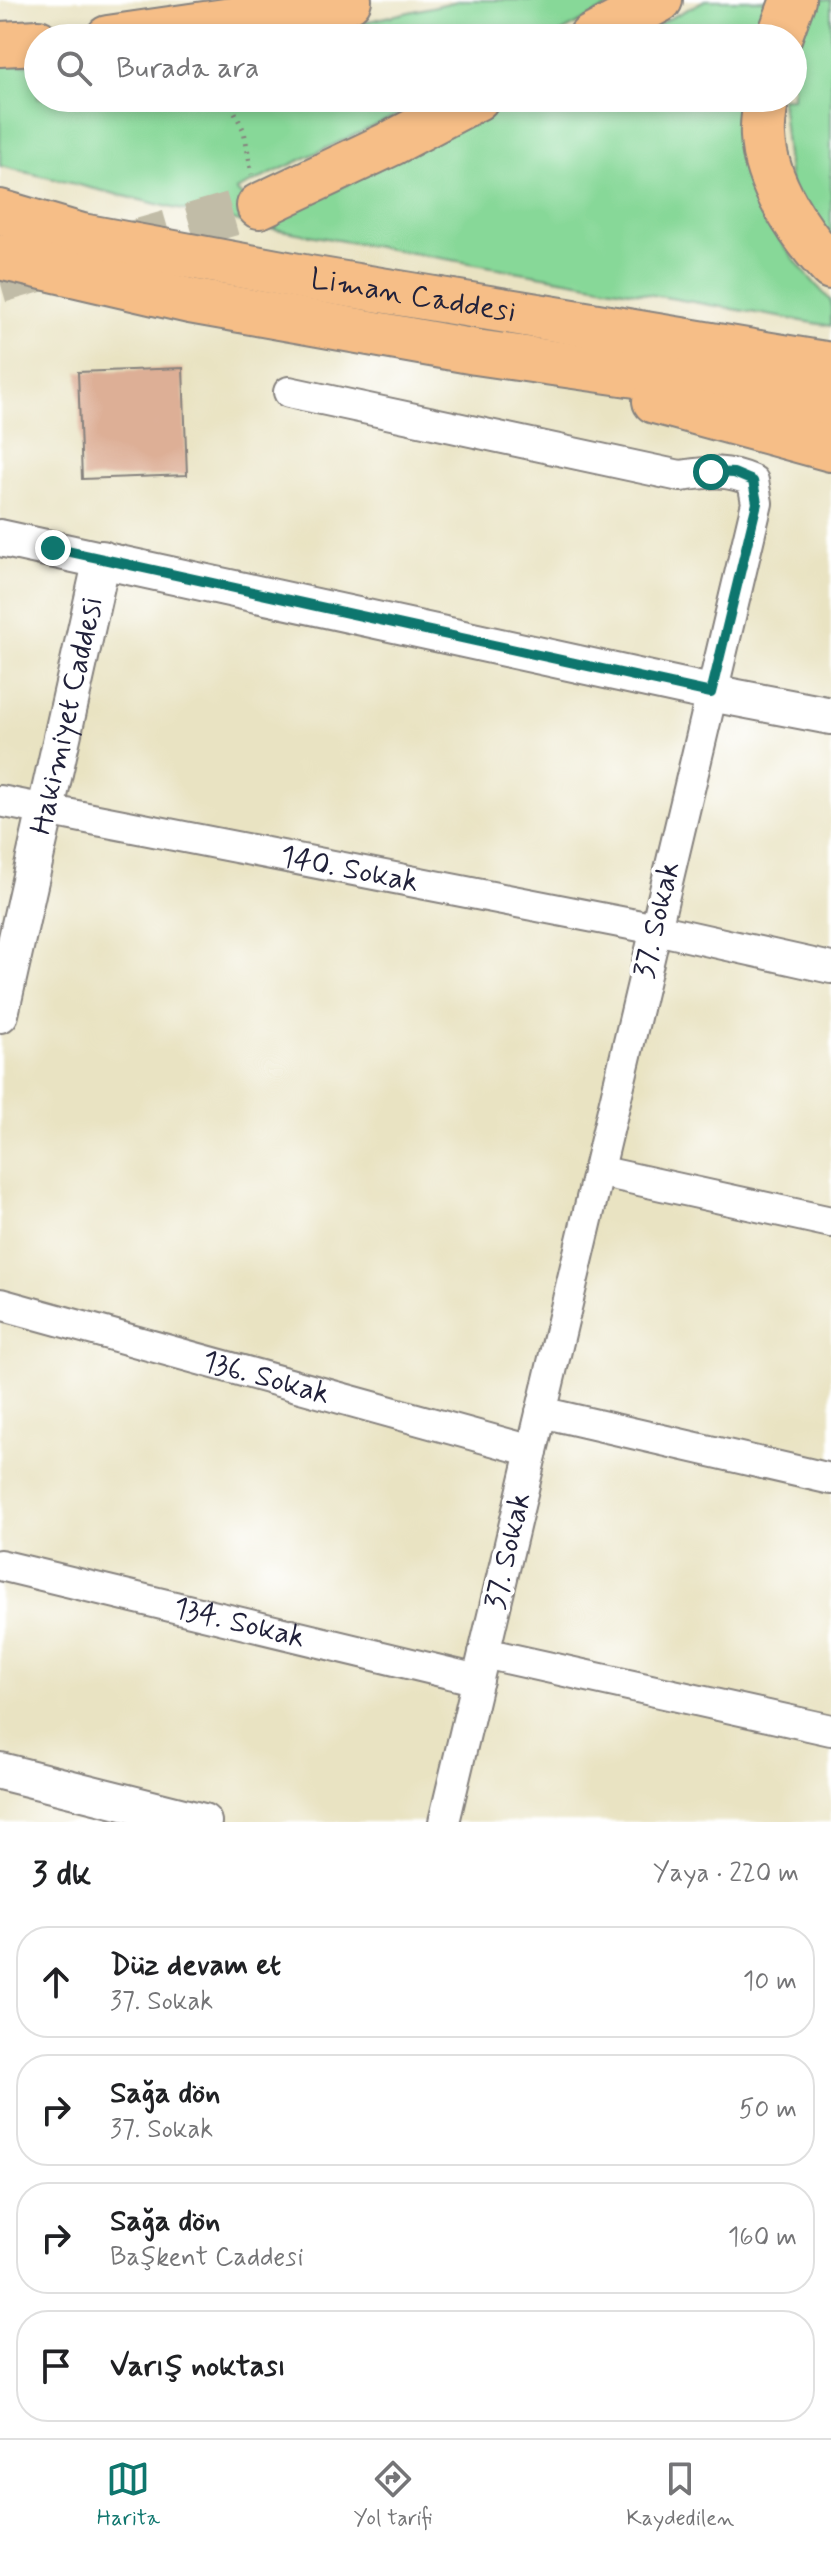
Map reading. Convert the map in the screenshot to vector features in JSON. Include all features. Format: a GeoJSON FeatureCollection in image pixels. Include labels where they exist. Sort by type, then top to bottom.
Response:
{"type":"FeatureCollection","features":[{"type":"Feature","properties":{"kind":"highway"},"geometry":{"type":"LineString","coordinates":[[205,24],[349,0]]}},
{"type":"Feature","properties":{"kind":"highway"},"geometry":{"type":"LineString","coordinates":[[616,24],[660,0]]}},
{"type":"Feature","properties":{"kind":"highway"},"geometry":{"type":"LineString","coordinates":[[784,24],[793,0]]}},
{"type":"Feature","properties":{"kind":"highway"},"geometry":{"type":"LineString","coordinates":[[0,44],[24,43]]}},
{"type":"Feature","properties":{"kind":"highway"},"geometry":{"type":"LineString","coordinates":[[259,206],[451,112]]}},
{"type":"Feature","properties":{"kind":"highway"},"geometry":{"type":"LineString","coordinates":[[765,112],[763,137],[775,185],[806,241],[831,267]]}},
{"type":"Feature","properties":{"kind":"highway","name":"Liman Caddesi"},"geometry":{"type":"LineString","coordinates":[[0,212],[82,236],[831,365]]}},
{"type":"Feature","properties":{"kind":"highway","name":"Liman Caddesi"},"geometry":{"type":"LineString","coordinates":[[0,257],[190,301],[476,352],[782,396],[831,406]]}},
{"type":"Feature","properties":{"kind":"highway"},"geometry":{"type":"LineString","coordinates":[[476,352],[831,449]]}},
{"type":"Feature","properties":{"kind":"street","name":"37. Sokak"},"geometry":{"type":"LineString","coordinates":[[289,392],[680,476],[734,473],[753,481],[757,503],[444,1822]]}},
{"type":"Feature","properties":{"kind":"street"},"geometry":{"type":"LineString","coordinates":[[0,538],[711,693],[831,716]]}},
{"type":"Feature","properties":{"kind":"street","name":"Hakimiyet Caddesi"},"geometry":{"type":"LineString","coordinates":[[0,1014],[102,559]]}},
{"type":"Feature","properties":{"kind":"street","name":"140. Sokak"},"geometry":{"type":"LineString","coordinates":[[0,801],[656,929],[831,968]]}},
{"type":"Feature","properties":{"kind":"street"},"geometry":{"type":"LineString","coordinates":[[598,1171],[831,1222]]}},
{"type":"Feature","properties":{"kind":"street","name":"136. Sokak"},"geometry":{"type":"LineString","coordinates":[[0,1304],[532,1451]]}},
{"type":"Feature","properties":{"kind":"street"},"geometry":{"type":"LineString","coordinates":[[541,1412],[831,1479]]}},
{"type":"Feature","properties":{"kind":"street","name":"134. Sokak"},"geometry":{"type":"LineString","coordinates":[[0,1565],[481,1667],[831,1730]]}},
{"type":"Feature","properties":{"kind":"street"},"geometry":{"type":"LineString","coordinates":[[0,1771],[203,1822]]}},
{"type":"Feature","properties":{"kind":"path"},"geometry":{"type":"LineString","coordinates":[[235,112],[244,131],[259,206]]}},
{"type":"Feature","properties":{"kind":"green space"},"geometry":{"type":"Polygon","coordinates":[[[462,0],[621,0],[577,24],[356,24],[462,0]]]}},
{"type":"Feature","properties":{"kind":"green space"},"geometry":{"type":"Polygon","coordinates":[[[705,0],[774,0],[764,24],[659,24],[705,0]]]}},
{"type":"Feature","properties":{"kind":"green space"},"geometry":{"type":"Polygon","coordinates":[[[811,0],[831,0],[831,254],[791,194],[782,112],[807,112],[807,24],[801,24],[811,0]]]}},
{"type":"Feature","properties":{"kind":"green space"},"geometry":{"type":"Polygon","coordinates":[[[24,65],[24,112],[404,112],[236,190],[274,228],[285,216],[488,112],[746,112],[748,159],[757,196],[783,245],[831,301],[831,326],[274,229],[0,166],[0,66],[24,65]]]}},
{"type":"Feature","properties":{"kind":"building"},"geometry":{"type":"Polygon","coordinates":[[[183,368],[187,475],[82,479],[78,372],[183,368]]]}},
{"type":"Feature","properties":{"kind":"tunnel"},"geometry":{"type":"LineString","coordinates":[[0,281],[259,206]]}},
{"type":"Feature","properties":{"kind":"route"},"geometry":{"type":"LineString","coordinates":[[53,548],[711,693],[757,503],[753,481],[734,473],[711,472]]}}]}
